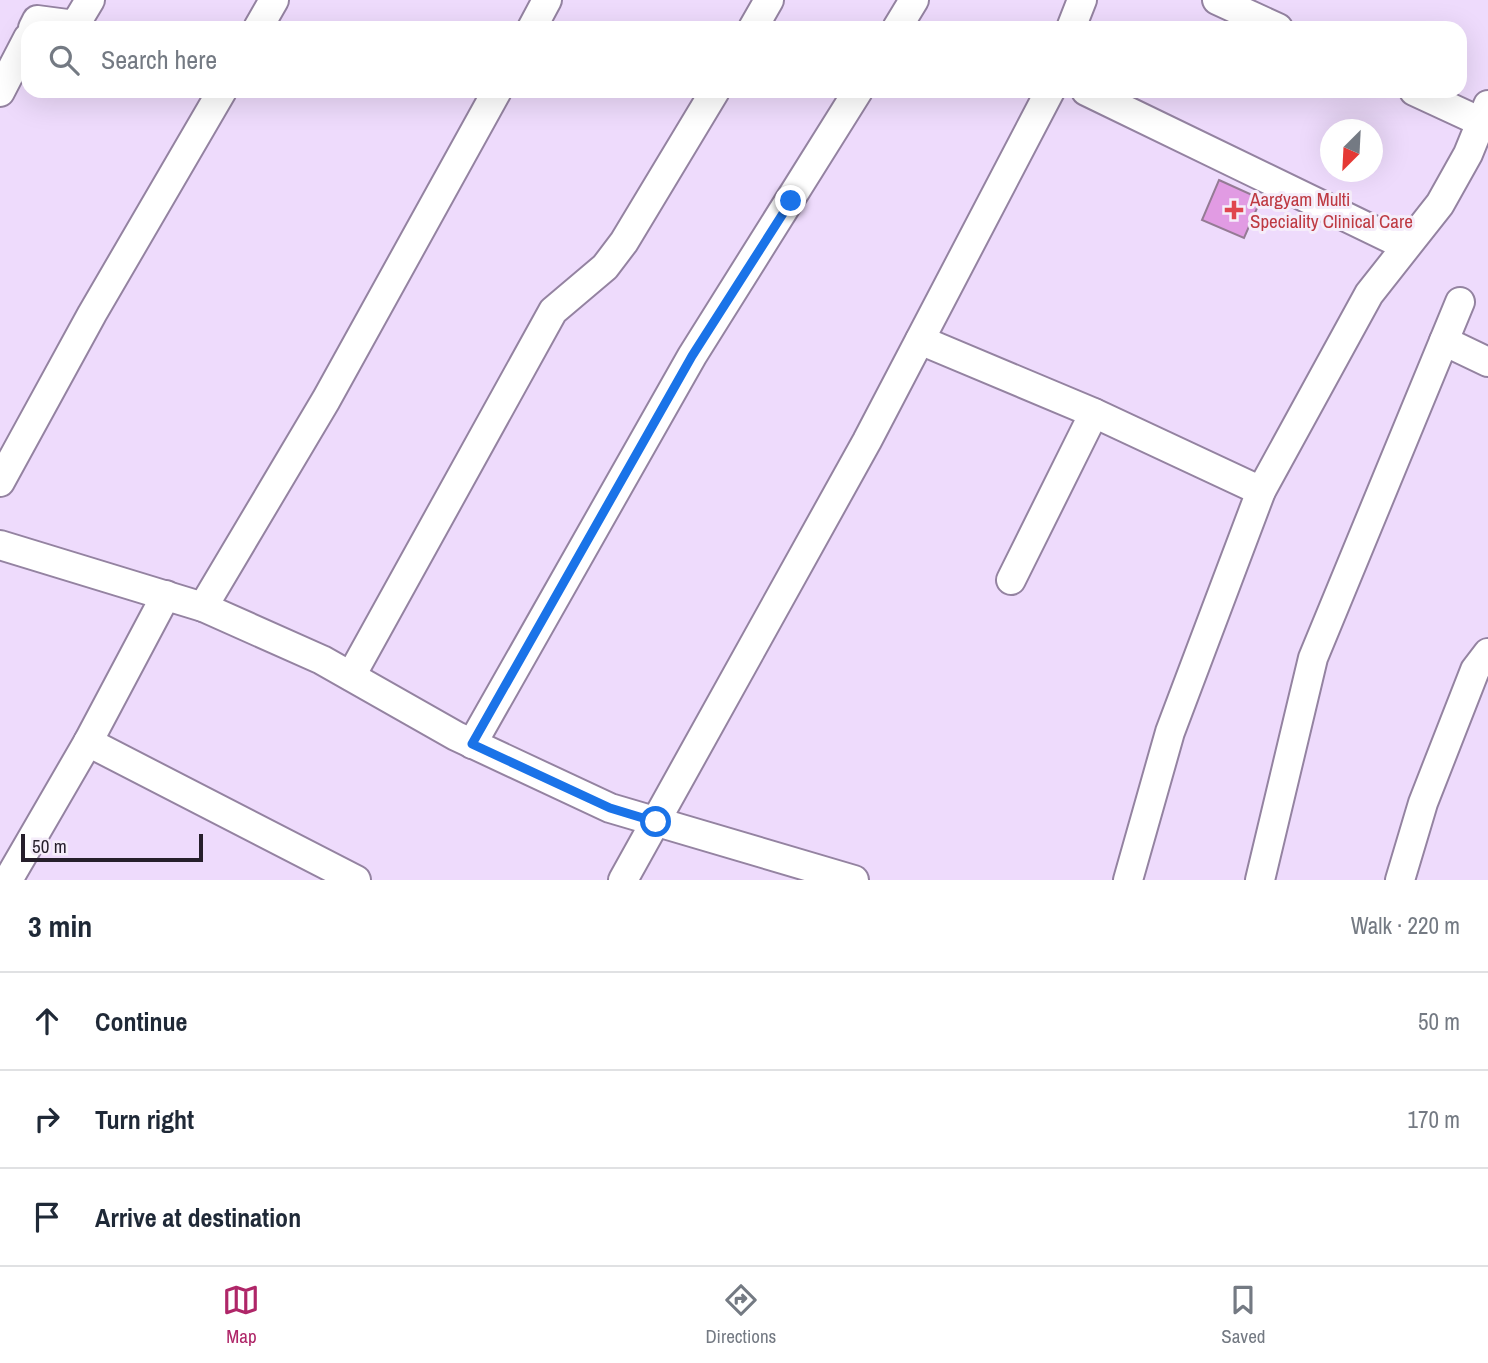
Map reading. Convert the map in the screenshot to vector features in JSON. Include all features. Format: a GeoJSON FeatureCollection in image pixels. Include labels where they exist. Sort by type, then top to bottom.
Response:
{"type":"FeatureCollection","features":[{"type":"Feature","properties":{"kind":"street"},"geometry":{"type":"LineString","coordinates":[[77,21],[90,0]]}},
{"type":"Feature","properties":{"kind":"street"},"geometry":{"type":"LineString","coordinates":[[262,21],[274,0]]}},
{"type":"Feature","properties":{"kind":"street"},"geometry":{"type":"LineString","coordinates":[[536,21],[547,0]]}},
{"type":"Feature","properties":{"kind":"street"},"geometry":{"type":"LineString","coordinates":[[756,21],[769,0]]}},
{"type":"Feature","properties":{"kind":"street"},"geometry":{"type":"LineString","coordinates":[[901,21],[914,0]]}},
{"type":"Feature","properties":{"kind":"street"},"geometry":{"type":"LineString","coordinates":[[1074,21],[1082,0]]}},
{"type":"Feature","properties":{"kind":"street"},"geometry":{"type":"LineString","coordinates":[[1217,0],[1263,21]]}},
{"type":"Feature","properties":{"kind":"street"},"geometry":{"type":"LineString","coordinates":[[0,92],[21,49]]}},
{"type":"Feature","properties":{"kind":"street"},"geometry":{"type":"LineString","coordinates":[[0,482],[92,314],[218,98]]}},
{"type":"Feature","properties":{"kind":"street"},"geometry":{"type":"LineString","coordinates":[[203,607],[326,400],[493,98]]}},
{"type":"Feature","properties":{"kind":"street"},"geometry":{"type":"LineString","coordinates":[[351,676],[553,311],[605,267],[624,242],[711,98]]}},
{"type":"Feature","properties":{"kind":"street"},"geometry":{"type":"LineString","coordinates":[[472,744],[692,356],[854,98]]}},
{"type":"Feature","properties":{"kind":"street"},"geometry":{"type":"LineString","coordinates":[[623,880],[861,453],[1047,98]]}},
{"type":"Feature","properties":{"kind":"street"},"geometry":{"type":"LineString","coordinates":[[1100,98],[1406,246]]}},
{"type":"Feature","properties":{"kind":"street"},"geometry":{"type":"LineString","coordinates":[[1128,880],[1170,732],[1261,491],[1357,314],[1440,204],[1485,114],[1436,98]]}},
{"type":"Feature","properties":{"kind":"street"},"geometry":{"type":"LineString","coordinates":[[1260,880],[1313,658],[1460,302]]}},
{"type":"Feature","properties":{"kind":"street"},"geometry":{"type":"LineString","coordinates":[[920,340],[1094,413],[1261,491]]}},
{"type":"Feature","properties":{"kind":"street"},"geometry":{"type":"LineString","coordinates":[[1444,341],[1488,362]]}},
{"type":"Feature","properties":{"kind":"street"},"geometry":{"type":"LineString","coordinates":[[1011,580],[1094,413]]}},
{"type":"Feature","properties":{"kind":"street"},"geometry":{"type":"LineString","coordinates":[[0,545],[203,607],[322,660],[472,744],[610,808],[854,880]]}},
{"type":"Feature","properties":{"kind":"street"},"geometry":{"type":"LineString","coordinates":[[0,876],[8,880],[88,742],[166,595]]}},
{"type":"Feature","properties":{"kind":"street"},"geometry":{"type":"LineString","coordinates":[[1400,880],[1423,803],[1475,670],[1488,653]]}},
{"type":"Feature","properties":{"kind":"street"},"geometry":{"type":"LineString","coordinates":[[88,742],[356,880]]}},
{"type":"Feature","properties":{"kind":"building"},"geometry":{"type":"Polygon","coordinates":[[[1219,180],[1261,199],[1244,238],[1202,220],[1219,180]]]}},
{"type":"Feature","properties":{"kind":"place","name":"Aargyam Multi Speciality Clinical Care"},"geometry":{"type":"Point","coordinates":[1234,210]}},
{"type":"Feature","properties":{"kind":"route"},"geometry":{"type":"LineString","coordinates":[[656,822],[610,808],[472,744],[692,356],[791,201]]}}]}
